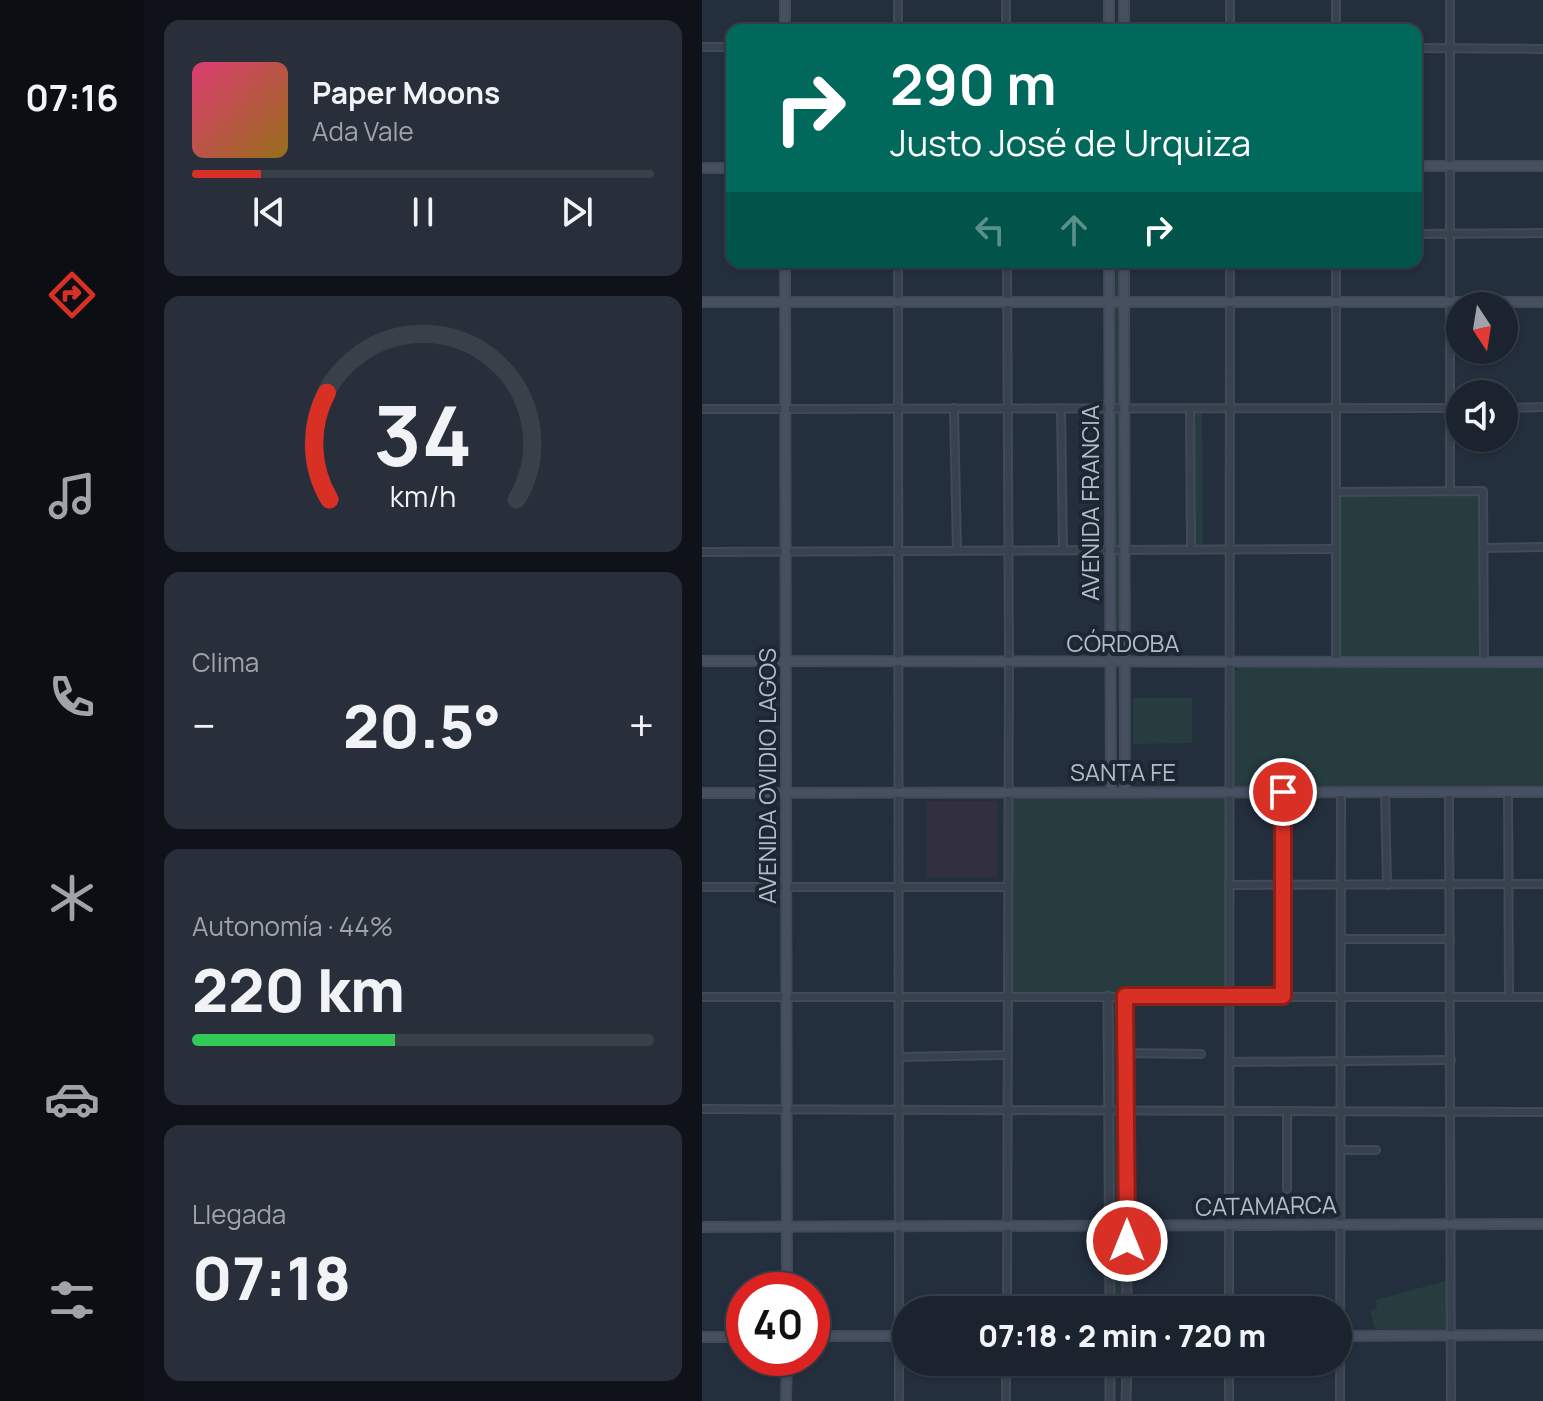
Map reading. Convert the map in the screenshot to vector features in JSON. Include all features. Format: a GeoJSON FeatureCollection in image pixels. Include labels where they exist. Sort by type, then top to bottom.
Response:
{"type":"FeatureCollection","features":[{"type":"Feature","properties":{"kind":"main road"},"geometry":{"type":"LineString","coordinates":[[785,0],[785,24]]}},
{"type":"Feature","properties":{"kind":"main road"},"geometry":{"type":"LineString","coordinates":[[1109,0],[1109,24]]}},
{"type":"Feature","properties":{"kind":"main road"},"geometry":{"type":"LineString","coordinates":[[1124,0],[1124,24]]}},
{"type":"Feature","properties":{"kind":"main road"},"geometry":{"type":"LineString","coordinates":[[1422,166],[1543,166]]}},
{"type":"Feature","properties":{"kind":"main road"},"geometry":{"type":"LineString","coordinates":[[702,168],[726,168]]}},
{"type":"Feature","properties":{"kind":"main road","name":"AVENIDA OVIDIO LAGOS"},"geometry":{"type":"LineString","coordinates":[[785,268],[787,1272]]}},
{"type":"Feature","properties":{"kind":"main road","name":"AVENIDA FRANCIA"},"geometry":{"type":"LineString","coordinates":[[1109,268],[1111,791]]}},
{"type":"Feature","properties":{"kind":"main road","name":"AVENIDA FRANCIA"},"geometry":{"type":"LineString","coordinates":[[1124,268],[1125,791]]}},
{"type":"Feature","properties":{"kind":"main road"},"geometry":{"type":"LineString","coordinates":[[702,302],[1446,302]]}},
{"type":"Feature","properties":{"kind":"main road"},"geometry":{"type":"LineString","coordinates":[[1518,302],[1543,302]]}},
{"type":"Feature","properties":{"kind":"main road","name":"CÓRDOBA"},"geometry":{"type":"LineString","coordinates":[[702,661],[1543,662]]}},
{"type":"Feature","properties":{"kind":"main road","name":"SANTA FE"},"geometry":{"type":"LineString","coordinates":[[702,793],[1543,792]]}},
{"type":"Feature","properties":{"kind":"main road","name":"CATAMARCA"},"geometry":{"type":"LineString","coordinates":[[702,1227],[1543,1224]]}},
{"type":"Feature","properties":{"kind":"main road"},"geometry":{"type":"LineString","coordinates":[[1352,1336],[1543,1335]]}},
{"type":"Feature","properties":{"kind":"main road"},"geometry":{"type":"LineString","coordinates":[[830,1336],[892,1336]]}},
{"type":"Feature","properties":{"kind":"main road"},"geometry":{"type":"LineString","coordinates":[[702,1337],[726,1337]]}},
{"type":"Feature","properties":{"kind":"main road"},"geometry":{"type":"LineString","coordinates":[[786,1401],[787,1376]]}},
{"type":"Feature","properties":{"kind":"street"},"geometry":{"type":"LineString","coordinates":[[898,0],[898,24]]}},
{"type":"Feature","properties":{"kind":"street"},"geometry":{"type":"LineString","coordinates":[[1006,0],[1006,24]]}},
{"type":"Feature","properties":{"kind":"street"},"geometry":{"type":"LineString","coordinates":[[1230,0],[1230,24]]}},
{"type":"Feature","properties":{"kind":"street"},"geometry":{"type":"LineString","coordinates":[[1336,0],[1336,24]]}},
{"type":"Feature","properties":{"kind":"street"},"geometry":{"type":"LineString","coordinates":[[1450,0],[1450,292]]}},
{"type":"Feature","properties":{"kind":"street"},"geometry":{"type":"LineString","coordinates":[[702,47],[726,47]]}},
{"type":"Feature","properties":{"kind":"street"},"geometry":{"type":"LineString","coordinates":[[1422,48],[1543,49]]}},
{"type":"Feature","properties":{"kind":"street"},"geometry":{"type":"LineString","coordinates":[[1422,234],[1543,233]]}},
{"type":"Feature","properties":{"kind":"street"},"geometry":{"type":"LineString","coordinates":[[898,268],[902,1296]]}},
{"type":"Feature","properties":{"kind":"street"},"geometry":{"type":"LineString","coordinates":[[1007,268],[1007,1296]]}},
{"type":"Feature","properties":{"kind":"street"},"geometry":{"type":"LineString","coordinates":[[1229,1296],[1230,268]]}},
{"type":"Feature","properties":{"kind":"street"},"geometry":{"type":"LineString","coordinates":[[1336,268],[1336,662]]}},
{"type":"Feature","properties":{"kind":"street"},"geometry":{"type":"LineString","coordinates":[[1518,408],[1543,407]]}},
{"type":"Feature","properties":{"kind":"street"},"geometry":{"type":"LineString","coordinates":[[954,408],[957,550]]}},
{"type":"Feature","properties":{"kind":"street"},"geometry":{"type":"LineString","coordinates":[[1061,408],[1063,550]]}},
{"type":"Feature","properties":{"kind":"street"},"geometry":{"type":"LineString","coordinates":[[1190,408],[1191,550]]}},
{"type":"Feature","properties":{"kind":"street"},"geometry":{"type":"LineString","coordinates":[[702,409],[1446,408]]}},
{"type":"Feature","properties":{"kind":"street"},"geometry":{"type":"LineString","coordinates":[[1450,452],[1450,491]]}},
{"type":"Feature","properties":{"kind":"street"},"geometry":{"type":"LineString","coordinates":[[1337,492],[1483,491],[1484,662]]}},
{"type":"Feature","properties":{"kind":"street"},"geometry":{"type":"LineString","coordinates":[[1484,548],[1543,547]]}},
{"type":"Feature","properties":{"kind":"street"},"geometry":{"type":"LineString","coordinates":[[702,552],[1336,549]]}},
{"type":"Feature","properties":{"kind":"street"},"geometry":{"type":"LineString","coordinates":[[1283,792],[1283,996]]}},
{"type":"Feature","properties":{"kind":"street"},"geometry":{"type":"LineString","coordinates":[[1340,1296],[1341,792]]}},
{"type":"Feature","properties":{"kind":"street"},"geometry":{"type":"LineString","coordinates":[[1385,792],[1387,885]]}},
{"type":"Feature","properties":{"kind":"street"},"geometry":{"type":"LineString","coordinates":[[1449,792],[1451,1401]]}},
{"type":"Feature","properties":{"kind":"street"},"geometry":{"type":"LineString","coordinates":[[1508,792],[1509,997]]}},
{"type":"Feature","properties":{"kind":"street"},"geometry":{"type":"LineString","coordinates":[[1229,885],[1543,884]]}},
{"type":"Feature","properties":{"kind":"street"},"geometry":{"type":"LineString","coordinates":[[702,887],[1008,887]]}},
{"type":"Feature","properties":{"kind":"street"},"geometry":{"type":"LineString","coordinates":[[1341,939],[1450,939]]}},
{"type":"Feature","properties":{"kind":"street"},"geometry":{"type":"LineString","coordinates":[[1108,996],[1110,1296]]}},
{"type":"Feature","properties":{"kind":"street"},"geometry":{"type":"LineString","coordinates":[[1125,996],[1127,1296]]}},
{"type":"Feature","properties":{"kind":"street"},"geometry":{"type":"LineString","coordinates":[[702,997],[1543,997]]}},
{"type":"Feature","properties":{"kind":"street"},"geometry":{"type":"LineString","coordinates":[[1126,1053],[1201,1054]]}},
{"type":"Feature","properties":{"kind":"street"},"geometry":{"type":"LineString","coordinates":[[899,1057],[1007,1055]]}},
{"type":"Feature","properties":{"kind":"street"},"geometry":{"type":"LineString","coordinates":[[1229,1062],[1451,1060]]}},
{"type":"Feature","properties":{"kind":"street"},"geometry":{"type":"LineString","coordinates":[[702,1109],[1543,1112]]}},
{"type":"Feature","properties":{"kind":"street"},"geometry":{"type":"LineString","coordinates":[[1287,1111],[1287,1189]]}},
{"type":"Feature","properties":{"kind":"street"},"geometry":{"type":"LineString","coordinates":[[1341,1150],[1376,1150]]}},
{"type":"Feature","properties":{"kind":"street"},"geometry":{"type":"LineString","coordinates":[[899,1401],[901,1376]]}},
{"type":"Feature","properties":{"kind":"street"},"geometry":{"type":"LineString","coordinates":[[1006,1376],[1006,1401]]}},
{"type":"Feature","properties":{"kind":"street"},"geometry":{"type":"LineString","coordinates":[[1110,1376],[1110,1401]]}},
{"type":"Feature","properties":{"kind":"street"},"geometry":{"type":"LineString","coordinates":[[1126,1401],[1127,1376]]}},
{"type":"Feature","properties":{"kind":"street"},"geometry":{"type":"LineString","coordinates":[[1229,1376],[1229,1401]]}},
{"type":"Feature","properties":{"kind":"street"},"geometry":{"type":"LineString","coordinates":[[1340,1376],[1340,1401]]}},
{"type":"Feature","properties":{"kind":"shaded area"},"geometry":{"type":"Polygon","coordinates":[[[927,801],[997,801],[997,877],[927,877],[927,801]]]}},
{"type":"Feature","properties":{"kind":"green space"},"geometry":{"type":"Polygon","coordinates":[[[1109,268],[1124,268],[1124,662],[1110,662],[1109,268]]]}},
{"type":"Feature","properties":{"kind":"green space"},"geometry":{"type":"Polygon","coordinates":[[[1192,412],[1202,412],[1203,546],[1194,546],[1192,412]]]}},
{"type":"Feature","properties":{"kind":"green space"},"geometry":{"type":"Polygon","coordinates":[[[1483,491],[1484,662],[1336,662],[1337,492],[1483,491]]]}},
{"type":"Feature","properties":{"kind":"green space"},"geometry":{"type":"Polygon","coordinates":[[[1239,668],[1543,668],[1543,789],[1239,789],[1234,783],[1232,673],[1239,668]]]}},
{"type":"Feature","properties":{"kind":"green space"},"geometry":{"type":"Polygon","coordinates":[[[1133,698],[1192,698],[1192,743],[1133,744],[1133,698]]]}},
{"type":"Feature","properties":{"kind":"green space"},"geometry":{"type":"Polygon","coordinates":[[[1008,791],[1229,792],[1229,996],[1126,996],[1127,1296],[1110,1296],[1108,997],[1008,997],[1008,791]]]}},
{"type":"Feature","properties":{"kind":"green space"},"geometry":{"type":"Polygon","coordinates":[[[1449,1280],[1449,1329],[1375,1329],[1370,1310],[1377,1308],[1375,1300],[1449,1280]]]}},
{"type":"Feature","properties":{"kind":"route"},"geometry":{"type":"LineString","coordinates":[[1127,1241],[1125,996],[1283,996],[1283,792]]}}]}
